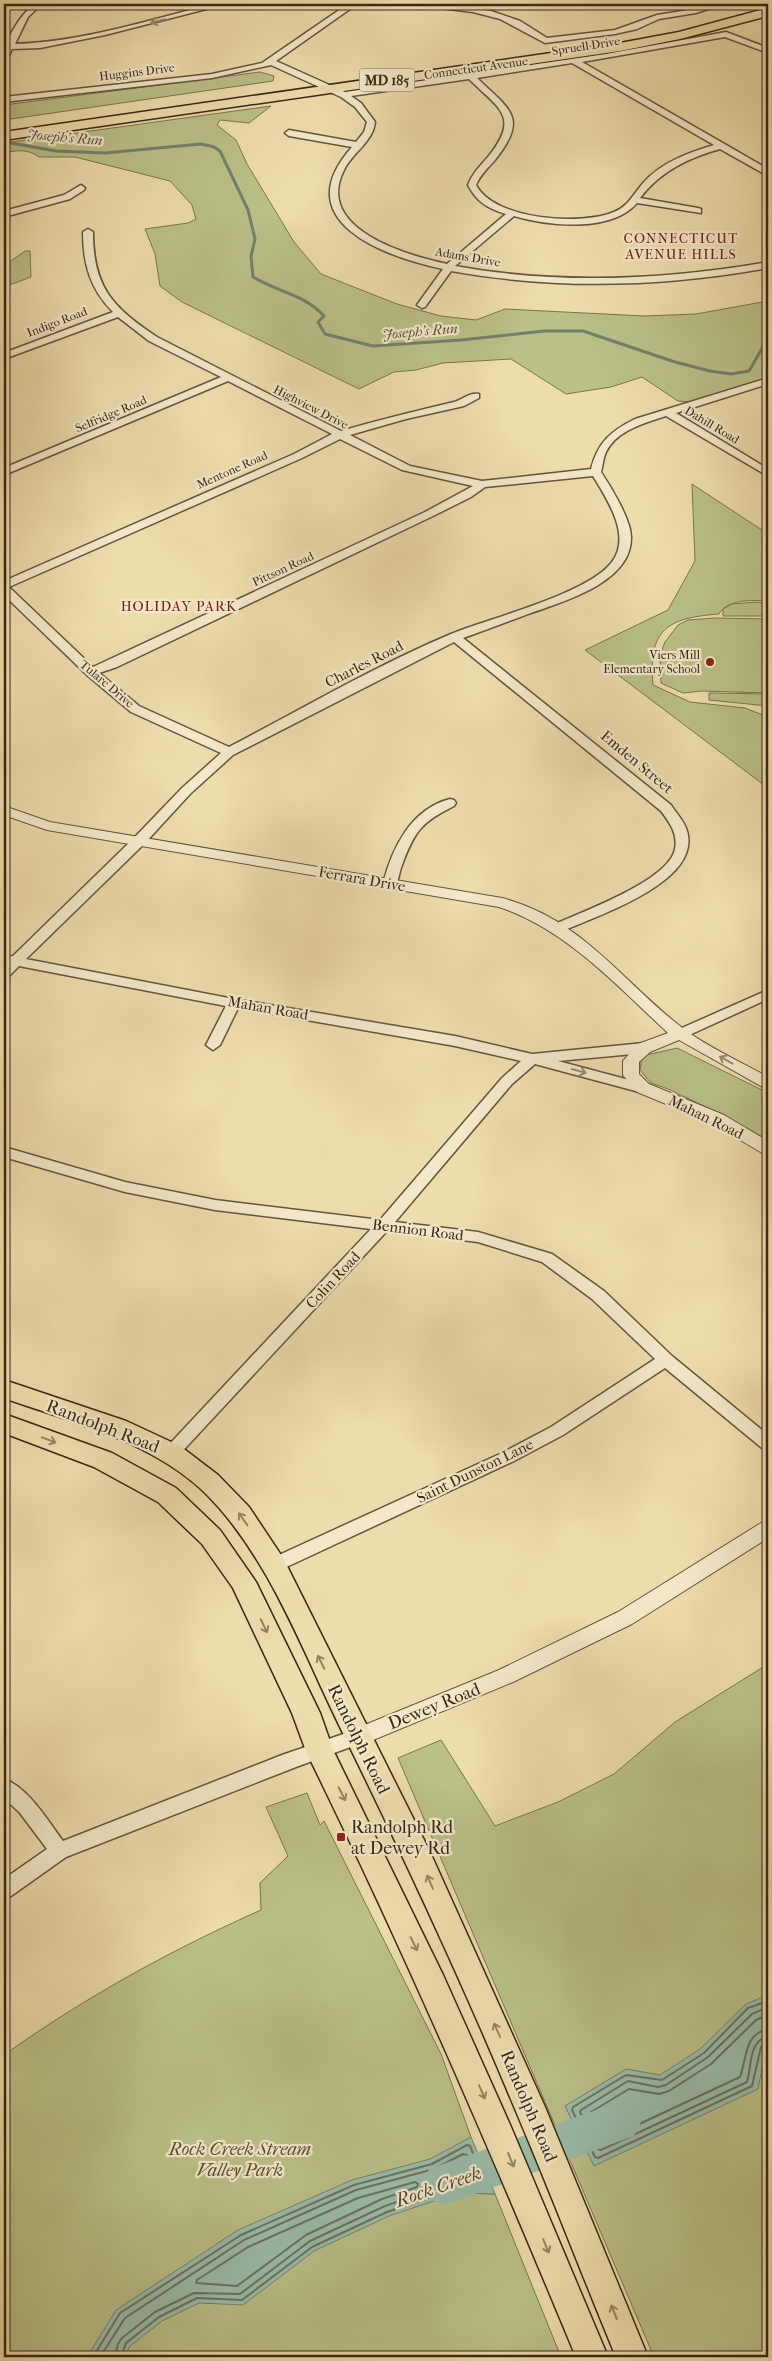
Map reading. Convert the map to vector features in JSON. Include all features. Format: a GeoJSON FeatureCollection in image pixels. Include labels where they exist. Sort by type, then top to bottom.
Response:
{"type":"FeatureCollection","features":[{"type":"Feature","properties":{"kind":"main road","name":"Connecticut Avenue"},"geometry":{"type":"LineString","coordinates":[[4,126],[595,42],[678,26],[765,4]]}},
{"type":"Feature","properties":{"kind":"main road","name":"Connecticut Avenue"},"geometry":{"type":"LineString","coordinates":[[4,136],[620,46],[680,35],[768,12]]}},
{"type":"Feature","properties":{"kind":"main road","name":"Randolph Road"},"geometry":{"type":"LineString","coordinates":[[4,1389],[117,1428],[171,1453],[209,1482],[240,1514],[274,1565],[416,1852],[530,2107],[632,2357]]}},
{"type":"Feature","properties":{"kind":"main road","name":"Randolph Road"},"geometry":{"type":"LineString","coordinates":[[4,1423],[103,1460],[167,1495],[211,1537],[243,1582],[306,1713],[320,1751],[436,1988],[494,2119],[592,2357]]}},
{"type":"Feature","properties":{"kind":"street"},"geometry":{"type":"LineString","coordinates":[[4,58],[25,16],[38,4]]}},
{"type":"Feature","properties":{"kind":"street"},"geometry":{"type":"LineString","coordinates":[[10,46],[40,46],[105,33],[222,4]]}},
{"type":"Feature","properties":{"kind":"street","name":"Huggins Drive"},"geometry":{"type":"LineString","coordinates":[[4,100],[243,71],[272,62],[353,4]]}},
{"type":"Feature","properties":{"kind":"street"},"geometry":{"type":"LineString","coordinates":[[424,4],[462,8],[514,20],[529,28],[546,41],[615,32],[634,27],[657,17],[696,11],[719,4]]}},
{"type":"Feature","properties":{"kind":"street"},"geometry":{"type":"LineString","coordinates":[[462,8],[470,4]]}},
{"type":"Feature","properties":{"kind":"street","name":"Spruell Drive"},"geometry":{"type":"LineString","coordinates":[[344,95],[574,61],[726,34],[768,50]]}},
{"type":"Feature","properties":{"kind":"street"},"geometry":{"type":"LineString","coordinates":[[574,61],[768,173]]}},
{"type":"Feature","properties":{"kind":"street","name":"Adams Drive"},"geometry":{"type":"LineString","coordinates":[[272,62],[344,95],[358,105],[371,122],[370,132],[341,164],[335,177],[333,190],[340,216],[348,226],[373,243],[410,258],[448,268],[513,277],[597,282],[700,276],[768,266]]}},
{"type":"Feature","properties":{"kind":"street"},"geometry":{"type":"LineString","coordinates":[[472,77],[502,106],[510,123],[510,132],[502,146],[474,178],[472,186],[478,196],[493,206],[513,213],[557,222],[584,222],[618,214],[634,200],[647,184],[668,166],[687,156],[721,146]]}},
{"type":"Feature","properties":{"kind":"street"},"geometry":{"type":"LineString","coordinates":[[289,133],[358,145]]}},
{"type":"Feature","properties":{"kind":"street"},"geometry":{"type":"LineString","coordinates":[[4,214],[66,197],[81,188]]}},
{"type":"Feature","properties":{"kind":"street"},"geometry":{"type":"LineString","coordinates":[[634,200],[698,211]]}},
{"type":"Feature","properties":{"kind":"street"},"geometry":{"type":"LineString","coordinates":[[422,305],[448,268],[513,213]]}},
{"type":"Feature","properties":{"kind":"street","name":"Highview Drive"},"geometry":{"type":"LineString","coordinates":[[88,232],[89,260],[104,297],[119,313],[153,339],[406,468],[482,484],[596,472]]}},
{"type":"Feature","properties":{"kind":"street","name":"Indigo Road"},"geometry":{"type":"LineString","coordinates":[[4,356],[119,313]]}},
{"type":"Feature","properties":{"kind":"street","name":"Selfridge Road"},"geometry":{"type":"LineString","coordinates":[[4,472],[228,378]]}},
{"type":"Feature","properties":{"kind":"street"},"geometry":{"type":"LineString","coordinates":[[596,472],[601,452],[613,437],[639,422],[768,381]]}},
{"type":"Feature","properties":{"kind":"street","name":"Mentone Road"},"geometry":{"type":"LineString","coordinates":[[4,587],[298,456],[339,435],[404,416],[460,404],[475,396]]}},
{"type":"Feature","properties":{"kind":"street","name":"Dahill Road"},"geometry":{"type":"LineString","coordinates":[[669,413],[768,473]]}},
{"type":"Feature","properties":{"kind":"street","name":"Charles Road"},"geometry":{"type":"LineString","coordinates":[[4,973],[10,960],[139,841],[186,791],[229,752],[400,663],[455,638],[575,593],[601,578],[617,564],[625,548],[626,535],[611,496],[596,472]]}},
{"type":"Feature","properties":{"kind":"street","name":"Pittson Road"},"geometry":{"type":"LineString","coordinates":[[91,672],[113,664],[429,514],[468,495],[482,484]]}},
{"type":"Feature","properties":{"kind":"street","name":"Tulare Drive"},"geometry":{"type":"LineString","coordinates":[[4,587],[91,672],[135,708],[174,729],[229,752]]}},
{"type":"Feature","properties":{"kind":"street","name":"Emden Street"},"geometry":{"type":"LineString","coordinates":[[455,638],[594,748],[666,808],[681,830],[682,850],[670,870],[651,886],[558,928]]}},
{"type":"Feature","properties":{"kind":"street"},"geometry":{"type":"LineString","coordinates":[[390,884],[392,870],[415,825],[428,814],[450,803]]}},
{"type":"Feature","properties":{"kind":"street","name":"Ferrara Drive"},"geometry":{"type":"LineString","coordinates":[[4,810],[47,826],[390,884],[502,904],[526,911],[572,937],[680,1034]]}},
{"type":"Feature","properties":{"kind":"street","name":"Mahan Road"},"geometry":{"type":"LineString","coordinates":[[10,960],[234,1003],[455,1040],[532,1059],[643,1088],[718,1119],[768,1149]]}},
{"type":"Feature","properties":{"kind":"street"},"geometry":{"type":"LineString","coordinates":[[680,1034],[768,994]]}},
{"type":"Feature","properties":{"kind":"street"},"geometry":{"type":"LineString","coordinates":[[213,1045],[234,1003]]}},
{"type":"Feature","properties":{"kind":"street"},"geometry":{"type":"LineString","coordinates":[[680,1034],[768,1084]]}},
{"type":"Feature","properties":{"kind":"street","name":"Mahan Road"},"geometry":{"type":"LineString","coordinates":[[532,1059],[644,1048],[680,1034]]}},
{"type":"Feature","properties":{"kind":"street"},"geometry":{"type":"LineString","coordinates":[[643,1088],[631,1075],[631,1061],[644,1048]]}},
{"type":"Feature","properties":{"kind":"street","name":"Colin Road"},"geometry":{"type":"LineString","coordinates":[[171,1453],[384,1226],[506,1081],[532,1059]]}},
{"type":"Feature","properties":{"kind":"street","name":"Bennion Road"},"geometry":{"type":"LineString","coordinates":[[4,1152],[125,1186],[215,1205],[478,1237],[513,1246],[547,1258],[598,1295],[666,1360],[768,1444]]}},
{"type":"Feature","properties":{"kind":"street","name":"Saint Dunston Lane"},"geometry":{"type":"LineString","coordinates":[[274,1565],[508,1457],[557,1431],[666,1360]]}},
{"type":"Feature","properties":{"kind":"street","name":"Dewey Road"},"geometry":{"type":"LineString","coordinates":[[4,1890],[59,1851],[358,1737],[506,1676],[625,1618],[768,1528]]}},
{"type":"Feature","properties":{"kind":"street"},"geometry":{"type":"LineString","coordinates":[[4,1787],[27,1807],[59,1851]]}},
{"type":"Feature","properties":{"kind":"green space"},"geometry":{"type":"Polygon","coordinates":[[[260,72],[274,76],[273,81],[4,120],[4,105],[260,72]]]}},
{"type":"Feature","properties":{"kind":"green space"},"geometry":{"type":"Polygon","coordinates":[[[271,106],[249,123],[220,120],[217,125],[236,140],[247,164],[294,242],[321,274],[397,304],[441,316],[476,320],[505,309],[644,316],[696,314],[768,301],[768,381],[699,403],[678,401],[642,377],[611,387],[566,394],[511,359],[443,363],[416,370],[394,372],[359,389],[182,302],[160,286],[155,254],[145,229],[188,223],[196,219],[192,205],[170,181],[75,157],[39,157],[22,151],[4,153],[4,143],[271,106]]]}},
{"type":"Feature","properties":{"kind":"green space"},"geometry":{"type":"Polygon","coordinates":[[[25,251],[30,251],[31,277],[4,287],[4,266],[25,251]]]}},
{"type":"Feature","properties":{"kind":"green space"},"geometry":{"type":"Polygon","coordinates":[[[692,484],[768,534],[768,601],[741,601],[728,606],[719,614],[686,619],[674,623],[658,639],[652,666],[653,685],[690,702],[745,708],[768,717],[768,788],[585,650],[668,610],[695,561],[692,484]]]}},
{"type":"Feature","properties":{"kind":"green space"},"geometry":{"type":"Polygon","coordinates":[[[758,602],[768,604],[768,616],[723,616],[723,609],[732,604],[758,602]]]}},
{"type":"Feature","properties":{"kind":"green space","name":"Viers Mill Elementary School"},"geometry":{"type":"Polygon","coordinates":[[[715,618],[768,619],[768,693],[702,691],[683,693],[661,683],[660,655],[665,642],[678,625],[688,620],[715,618]]]}},
{"type":"Feature","properties":{"kind":"green space"},"geometry":{"type":"Polygon","coordinates":[[[709,693],[768,694],[768,706],[709,700],[709,693]]]}},
{"type":"Feature","properties":{"kind":"green space"},"geometry":{"type":"Polygon","coordinates":[[[677,1048],[768,1093],[768,1142],[723,1115],[651,1083],[640,1070],[642,1056],[677,1048]]]}},
{"type":"Feature","properties":{"kind":"green space"},"geometry":{"type":"Polygon","coordinates":[[[768,1664],[768,2357],[654,2357],[398,1758],[441,1740],[495,1826],[558,1802],[614,1774],[675,1722],[768,1664]]]}},
{"type":"Feature","properties":{"kind":"green space","name":"Rock Creek Stream Valley Park"},"geometry":{"type":"Polygon","coordinates":[[[307,1793],[320,1825],[324,1821],[441,2054],[471,2137],[448,2150],[465,2193],[495,2194],[561,2357],[4,2357],[4,2055],[65,2014],[129,1976],[227,1925],[261,1910],[260,1883],[288,1856],[266,1807],[307,1793]]]}},
{"type":"Feature","properties":{"kind":"water"},"geometry":{"type":"Polygon","coordinates":[[[768,1995],[768,2039],[758,2089],[594,2166],[565,2106],[626,2069],[660,2075],[700,2049],[746,2004],[768,1995]]]}},
{"type":"Feature","properties":{"kind":"water"},"geometry":{"type":"Polygon","coordinates":[[[471,2137],[495,2194],[458,2193],[389,2216],[314,2251],[243,2305],[199,2303],[162,2321],[129,2347],[126,2357],[87,2357],[116,2310],[238,2230],[352,2180],[430,2159],[471,2137]]]}},
{"type":"Feature","properties":{"kind":"waterway","name":"Joseph's Run"},"geometry":{"type":"LineString","coordinates":[[5,142],[56,151],[105,153],[201,144],[214,147],[220,151],[248,210],[255,239],[251,256],[253,277],[299,298],[316,309],[324,316],[318,322],[325,334],[373,346],[461,340],[544,331],[583,331],[675,362],[731,374],[749,371],[768,338]]}},
{"type":"Feature","properties":{"kind":"waterway","name":"Rock Creek"},"geometry":{"type":"LineString","coordinates":[[445,2184],[619,2122]]}},
{"type":"Feature","properties":{"kind":"place","name":"Viers Mill Elementary School"},"geometry":{"type":"Point","coordinates":[710,662]}},
{"type":"Feature","properties":{"kind":"place","name":"Randolph Rd at Dewey Rd"},"geometry":{"type":"Point","coordinates":[341,1837]}},
{"type":"Feature","properties":{"kind":"district","name":"CONNECTICUT AVENUE HILLS"},"geometry":{"type":"Point","coordinates":[681,246]}},
{"type":"Feature","properties":{"kind":"district","name":"HOLIDAY PARK"},"geometry":{"type":"Point","coordinates":[179,606]}}]}
